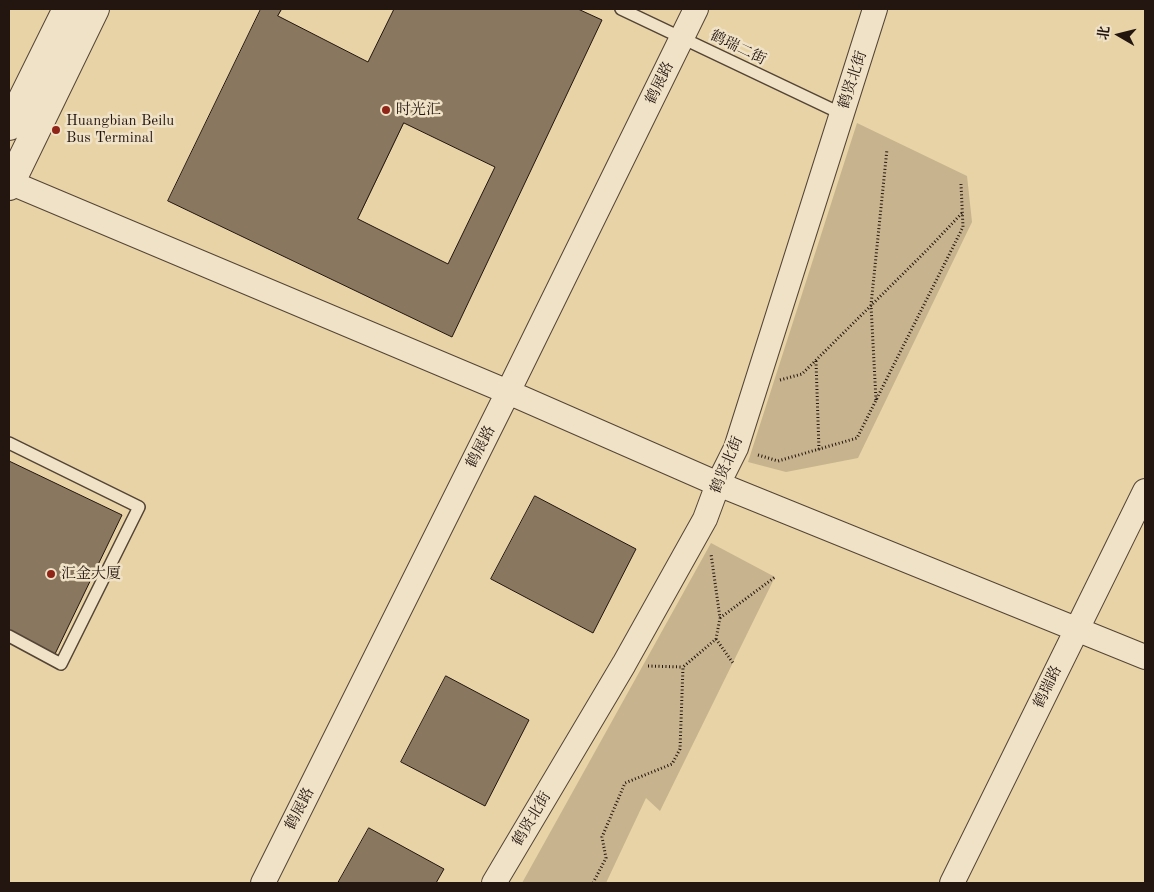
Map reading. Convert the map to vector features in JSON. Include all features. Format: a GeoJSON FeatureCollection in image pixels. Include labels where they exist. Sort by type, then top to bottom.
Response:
{"type":"FeatureCollection","features":[{"type":"Feature","properties":{"kind":"street","name":"鹤展路"},"geometry":{"type":"LineString","coordinates":[[262,883],[508,392],[696,9]]}},
{"type":"Feature","properties":{"kind":"street","name":"鹤贤北街"},"geometry":{"type":"LineString","coordinates":[[494,883],[624,664],[705,519],[718,484],[736,448],[876,9]]}},
{"type":"Feature","properties":{"kind":"street"},"geometry":{"type":"LineString","coordinates":[[9,126],[77,17]]}},
{"type":"Feature","properties":{"kind":"street"},"geometry":{"type":"LineString","coordinates":[[77,17],[9,183],[508,392],[718,484],[1145,657]]}},
{"type":"Feature","properties":{"kind":"street","name":"鹤瑞路"},"geometry":{"type":"LineString","coordinates":[[952,883],[1145,491]]}},
{"type":"Feature","properties":{"kind":"lane","name":"鹤瑞二街"},"geometry":{"type":"LineString","coordinates":[[621,9],[842,114]]}},
{"type":"Feature","properties":{"kind":"lane"},"geometry":{"type":"LineString","coordinates":[[9,443],[138,507],[61,664],[9,636]]}},
{"type":"Feature","properties":{"kind":"path"},"geometry":{"type":"LineString","coordinates":[[876,400],[871,305],[887,149]]}},
{"type":"Feature","properties":{"kind":"path"},"geometry":{"type":"LineString","coordinates":[[736,448],[778,461],[857,438],[963,227],[961,184]]}},
{"type":"Feature","properties":{"kind":"path"},"geometry":{"type":"LineString","coordinates":[[755,387],[802,374],[963,212]]}},
{"type":"Feature","properties":{"kind":"path"},"geometry":{"type":"LineString","coordinates":[[816,361],[819,450]]}},
{"type":"Feature","properties":{"kind":"path"},"geometry":{"type":"LineString","coordinates":[[624,664],[683,668],[716,639],[720,618],[705,519]]}},
{"type":"Feature","properties":{"kind":"path"},"geometry":{"type":"LineString","coordinates":[[720,618],[775,577]]}},
{"type":"Feature","properties":{"kind":"path"},"geometry":{"type":"LineString","coordinates":[[716,639],[733,663]]}},
{"type":"Feature","properties":{"kind":"path"},"geometry":{"type":"LineString","coordinates":[[593,883],[606,858],[602,837],[625,783],[672,764],[680,749],[683,668]]}},
{"type":"Feature","properties":{"kind":"shaded area"},"geometry":{"type":"Polygon","coordinates":[[[857,123],[967,176],[972,222],[858,458],[786,472],[748,462],[857,123]]]}},
{"type":"Feature","properties":{"kind":"shaded area"},"geometry":{"type":"Polygon","coordinates":[[[711,543],[775,577],[660,811],[646,798],[606,883],[522,883],[711,543]]]}},
{"type":"Feature","properties":{"kind":"building","name":"时光汇"},"geometry":{"type":"Polygon","coordinates":[[[261,9],[578,9],[602,20],[452,337],[168,201],[261,9]]]}},
{"type":"Feature","properties":{"kind":"building"},"geometry":{"type":"Polygon","coordinates":[[[282,9],[394,9],[368,62],[278,16],[282,9]]]}},
{"type":"Feature","properties":{"kind":"building"},"geometry":{"type":"Polygon","coordinates":[[[404,123],[495,167],[448,264],[358,219],[404,123]]]}},
{"type":"Feature","properties":{"kind":"building","name":"汇金大厦"},"geometry":{"type":"Polygon","coordinates":[[[9,461],[122,515],[55,654],[9,632],[9,461]]]}},
{"type":"Feature","properties":{"kind":"building"},"geometry":{"type":"Polygon","coordinates":[[[535,496],[636,549],[593,633],[491,579],[535,496]]]}},
{"type":"Feature","properties":{"kind":"building"},"geometry":{"type":"Polygon","coordinates":[[[446,676],[529,720],[485,806],[401,762],[446,676]]]}},
{"type":"Feature","properties":{"kind":"building"},"geometry":{"type":"Polygon","coordinates":[[[369,828],[444,869],[436,883],[338,883],[369,828]]]}},
{"type":"Feature","properties":{"kind":"place","name":"时光汇"},"geometry":{"type":"Point","coordinates":[386,110]}},
{"type":"Feature","properties":{"kind":"place","name":"Huangbian Beilu Bus Terminal"},"geometry":{"type":"Point","coordinates":[56,130]}},
{"type":"Feature","properties":{"kind":"place","name":"汇金大厦"},"geometry":{"type":"Point","coordinates":[51,574]}}]}
